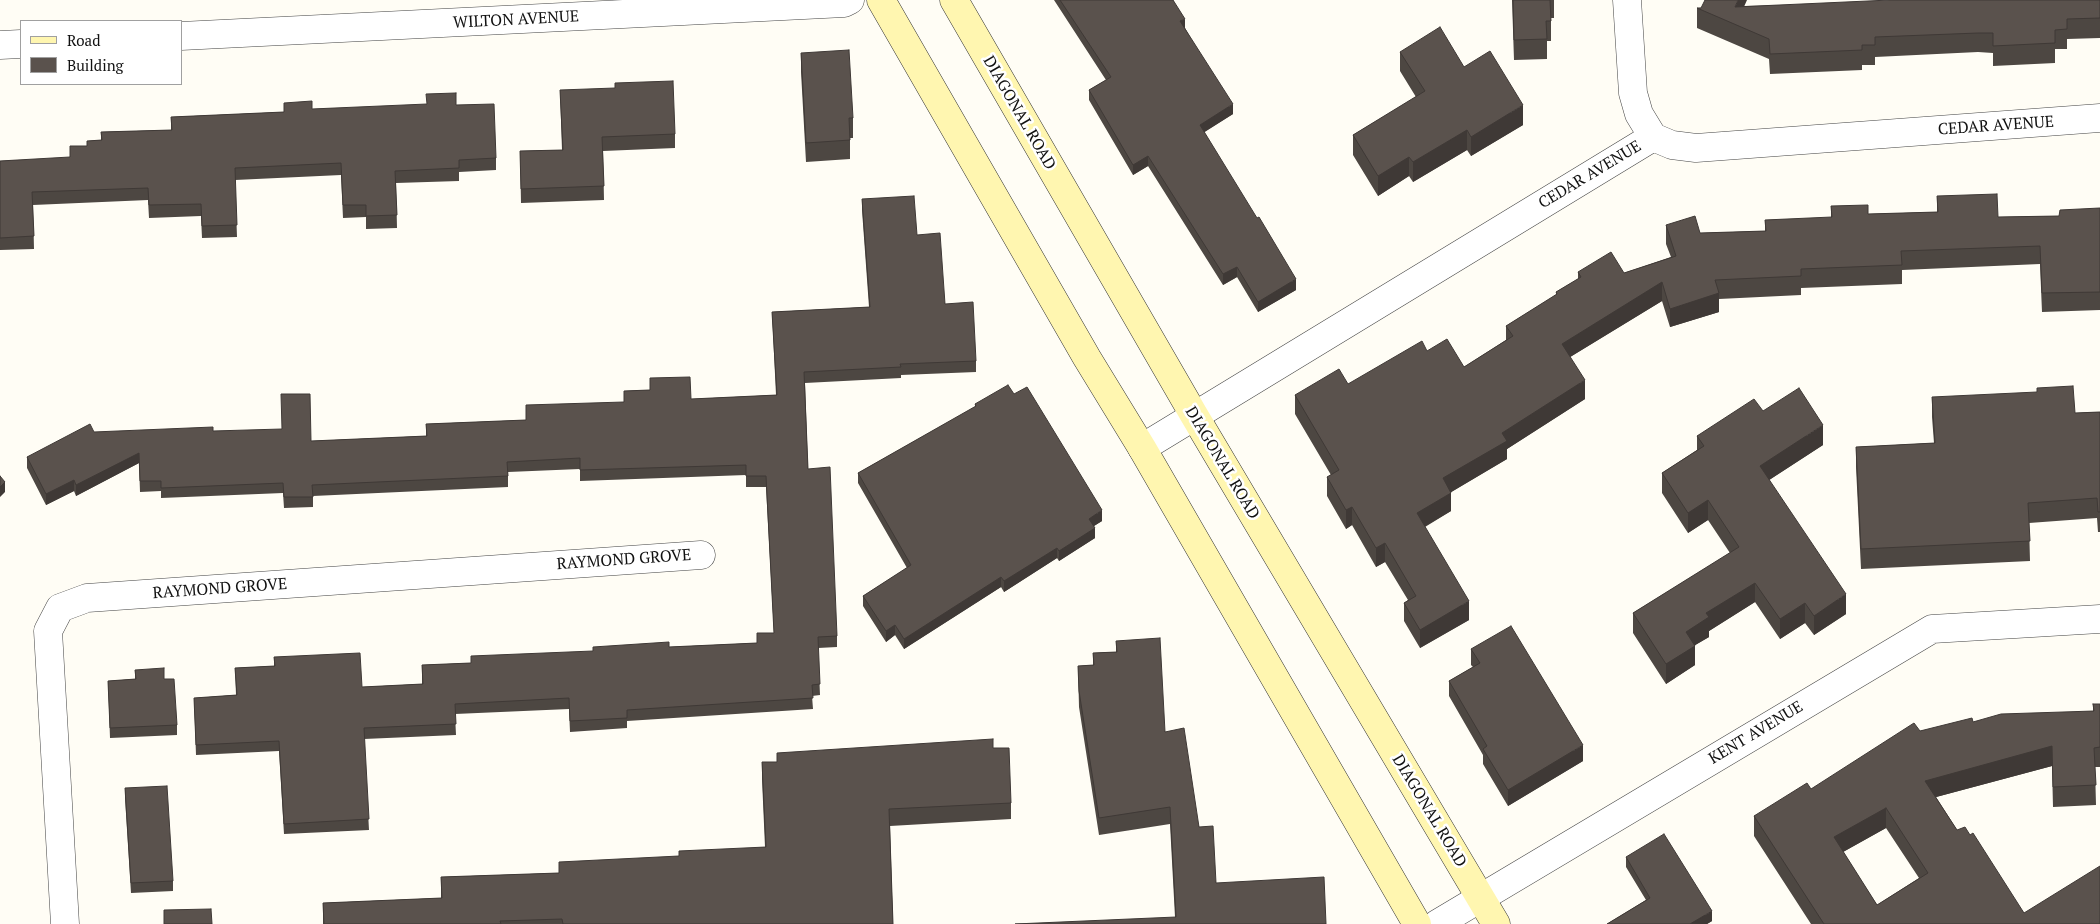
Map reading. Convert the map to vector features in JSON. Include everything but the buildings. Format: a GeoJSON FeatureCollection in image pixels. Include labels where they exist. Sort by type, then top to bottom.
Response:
{"type":"FeatureCollection","features":[{"type":"Feature","properties":{"kind":"main road"},"geometry":{"type":"LineString","coordinates":[[881,0],[1417,924]]}},
{"type":"Feature","properties":{"kind":"main road","name":"DIAGONAL ROAD"},"geometry":{"type":"LineString","coordinates":[[954,0],[1194,415],[1496,924]]}},
{"type":"Feature","properties":{"kind":"street","name":"WILTON AVENUE"},"geometry":{"type":"LineString","coordinates":[[182,36],[844,3],[850,0]]}},
{"type":"Feature","properties":{"kind":"street"},"geometry":{"type":"LineString","coordinates":[[1628,0],[1633,93],[1639,114],[1653,137]]}},
{"type":"Feature","properties":{"kind":"street"},"geometry":{"type":"LineString","coordinates":[[0,45],[20,44]]}},
{"type":"Feature","properties":{"kind":"street","name":"CEDAR AVENUE"},"geometry":{"type":"LineString","coordinates":[[1142,448],[1653,137],[1672,146],[1696,148],[2100,118]]}},
{"type":"Feature","properties":{"kind":"street","name":"RAYMOND GROVE"},"geometry":{"type":"LineString","coordinates":[[65,924],[48,631],[60,608],[87,598],[701,555]]}},
{"type":"Feature","properties":{"kind":"street","name":"KENT AVENUE"},"geometry":{"type":"LineString","coordinates":[[1436,924],[1932,629],[2100,619]]}}]}
